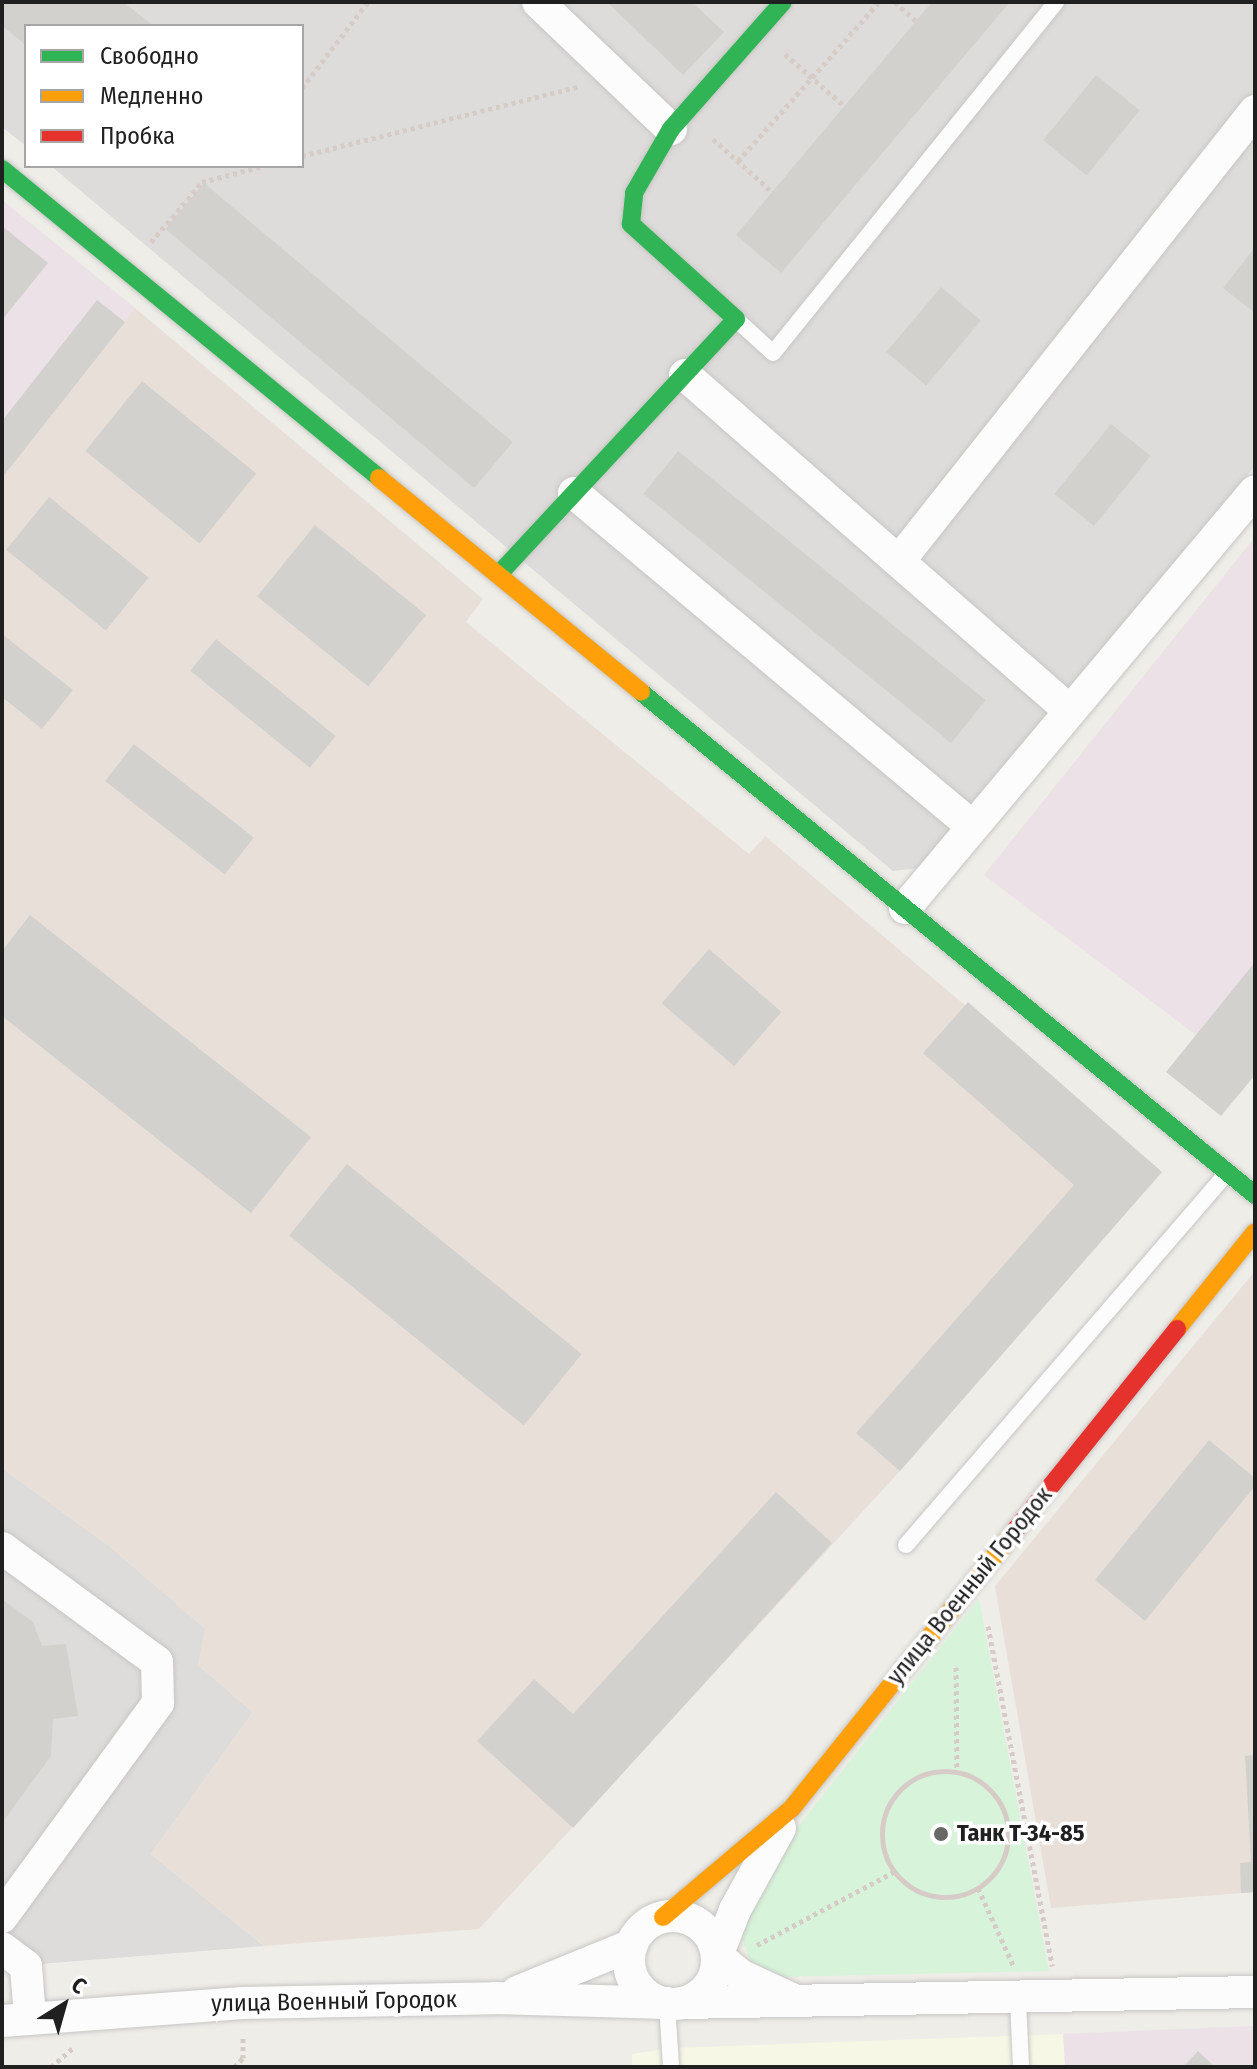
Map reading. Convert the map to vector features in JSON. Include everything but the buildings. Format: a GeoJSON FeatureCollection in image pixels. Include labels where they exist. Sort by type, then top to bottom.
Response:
{"type":"FeatureCollection","features":[{"type":"Feature","properties":{"kind":"street"},"geometry":{"type":"LineString","coordinates":[[538,2],[616,76],[678,121]]}},
{"type":"Feature","properties":{"kind":"street"},"geometry":{"type":"LineString","coordinates":[[499,574],[736,319],[631,224],[634,193],[678,121],[783,2]]}},
{"type":"Feature","properties":{"kind":"street"},"geometry":{"type":"LineString","coordinates":[[899,561],[1255,111]]}},
{"type":"Feature","properties":{"kind":"street"},"geometry":{"type":"LineString","coordinates":[[2,169],[1255,1195]]}},
{"type":"Feature","properties":{"kind":"street"},"geometry":{"type":"LineString","coordinates":[[685,375],[1070,711]]}},
{"type":"Feature","properties":{"kind":"street"},"geometry":{"type":"LineString","coordinates":[[905,908],[1255,491]]}},
{"type":"Feature","properties":{"kind":"street"},"geometry":{"type":"LineString","coordinates":[[574,493],[973,827]]}},
{"type":"Feature","properties":{"kind":"street","name":"улица Военный Городок"},"geometry":{"type":"LineString","coordinates":[[663,1917],[792,1808],[1255,1232]]}},
{"type":"Feature","properties":{"kind":"street"},"geometry":{"type":"LineString","coordinates":[[2,1548],[157,1662],[158,1703],[2,1917]]}},
{"type":"Feature","properties":{"kind":"street"},"geometry":{"type":"LineString","coordinates":[[632,1945],[634,1980],[648,1996],[675,2003],[711,1983],[717,1956],[735,1910],[792,1808]]}},
{"type":"Feature","properties":{"kind":"street"},"geometry":{"type":"LineString","coordinates":[[495,1998],[546,1983],[632,1945],[643,1928],[663,1917],[699,1924],[713,1941],[717,1956],[742,1976],[806,2004]]}},
{"type":"Feature","properties":{"kind":"street"},"geometry":{"type":"LineString","coordinates":[[2,1948],[26,1966],[16,2020]]}},
{"type":"Feature","properties":{"kind":"street","name":"улица Военный Городок"},"geometry":{"type":"LineString","coordinates":[[16,2020],[242,2003],[495,1998],[806,2004],[1255,1992]]}},
{"type":"Feature","properties":{"kind":"lane"},"geometry":{"type":"LineString","coordinates":[[736,319],[773,353],[1056,2]]}},
{"type":"Feature","properties":{"kind":"lane"},"geometry":{"type":"LineString","coordinates":[[906,1545],[1227,1172]]}},
{"type":"Feature","properties":{"kind":"lane"},"geometry":{"type":"LineString","coordinates":[[1018,2000],[1021,2067]]}},
{"type":"Feature","properties":{"kind":"lane"},"geometry":{"type":"LineString","coordinates":[[671,2067],[675,2003]]}},
{"type":"Feature","properties":{"kind":"path"},"geometry":{"type":"LineString","coordinates":[[304,85],[368,2]]}},
{"type":"Feature","properties":{"kind":"path"},"geometry":{"type":"LineString","coordinates":[[738,161],[879,2]]}},
{"type":"Feature","properties":{"kind":"path"},"geometry":{"type":"LineString","coordinates":[[895,2],[916,21]]}},
{"type":"Feature","properties":{"kind":"path"},"geometry":{"type":"LineString","coordinates":[[758,30],[844,106]]}},
{"type":"Feature","properties":{"kind":"path"},"geometry":{"type":"LineString","coordinates":[[304,155],[616,76]]}},
{"type":"Feature","properties":{"kind":"path"},"geometry":{"type":"LineString","coordinates":[[678,121],[738,161],[772,192]]}},
{"type":"Feature","properties":{"kind":"path"},"geometry":{"type":"LineString","coordinates":[[236,173],[240,168]]}},
{"type":"Feature","properties":{"kind":"path"},"geometry":{"type":"LineString","coordinates":[[148,245],[202,182],[255,168]]}},
{"type":"Feature","properties":{"kind":"path"},"geometry":{"type":"LineString","coordinates":[[987,1621],[1055,1998]]}},
{"type":"Feature","properties":{"kind":"path"},"geometry":{"type":"LineString","coordinates":[[956,1652],[957,1772]]}},
{"type":"Feature","properties":{"kind":"path"},"geometry":{"type":"LineString","coordinates":[[928,1772],[957,1772],[984,1784],[1007,1823],[999,1867],[978,1888],[936,1897],[909,1887],[894,1872],[881,1838],[893,1797],[928,1772]]}},
{"type":"Feature","properties":{"kind":"path"},"geometry":{"type":"LineString","coordinates":[[717,1956],[745,1951],[894,1872]]}},
{"type":"Feature","properties":{"kind":"path"},"geometry":{"type":"LineString","coordinates":[[978,1888],[1017,1972],[1018,2000]]}},
{"type":"Feature","properties":{"kind":"shaded area"},"geometry":{"type":"Polygon","coordinates":[[[2,2],[1255,2],[1255,466],[919,868],[893,871],[53,168],[304,168],[304,24],[24,24],[24,144],[2,127],[2,2]]]}},
{"type":"Feature","properties":{"kind":"shaded area"},"geometry":{"type":"Polygon","coordinates":[[[2,200],[135,308],[2,478],[2,200]]]}},
{"type":"Feature","properties":{"kind":"shaded area"},"geometry":{"type":"Polygon","coordinates":[[[135,308],[483,599],[466,622],[749,854],[765,836],[1162,1172],[900,1471],[479,1929],[264,1946],[151,1854],[253,1712],[198,1665],[205,1629],[108,1545],[2,1468],[2,478],[135,308]]]}},
{"type":"Feature","properties":{"kind":"shaded area"},"geometry":{"type":"Polygon","coordinates":[[[1255,537],[1255,963],[1196,1035],[984,875],[1255,537]]]}},
{"type":"Feature","properties":{"kind":"shaded area"},"geometry":{"type":"Polygon","coordinates":[[[1255,1271],[1255,1892],[1051,1908],[995,1586],[1255,1271]]]}},
{"type":"Feature","properties":{"kind":"shaded area"},"geometry":{"type":"Polygon","coordinates":[[[2,1468],[108,1545],[206,1629],[198,1665],[253,1712],[151,1854],[264,1946],[2,1967],[2,1468]]]}},
{"type":"Feature","properties":{"kind":"shaded area"},"geometry":{"type":"Polygon","coordinates":[[[1255,2026],[1255,2067],[1065,2067],[1063,2034],[1255,2026]]]}},
{"type":"Feature","properties":{"kind":"shaded area"},"geometry":{"type":"Polygon","coordinates":[[[1063,2034],[1065,2067],[632,2067],[632,2054],[670,2048],[1063,2034]]]}},
{"type":"Feature","properties":{"kind":"green space"},"geometry":{"type":"Polygon","coordinates":[[[979,1599],[1049,1971],[774,1977],[751,1963],[739,1931],[792,1834],[979,1599]]]}},
{"type":"Feature","properties":{"kind":"traffic: fast"},"geometry":{"type":"LineString","coordinates":[[499,574],[736,319],[631,224],[634,193],[671,129],[783,2]]}},
{"type":"Feature","properties":{"kind":"traffic: fast"},"geometry":{"type":"LineString","coordinates":[[2,169],[379,478]]}},
{"type":"Feature","properties":{"kind":"traffic: fast"},"geometry":{"type":"LineString","coordinates":[[641,692],[1255,1195]]}},
{"type":"Feature","properties":{"kind":"traffic: slow"},"geometry":{"type":"LineString","coordinates":[[379,478],[641,692]]}},
{"type":"Feature","properties":{"kind":"traffic: slow"},"geometry":{"type":"LineString","coordinates":[[1177,1329],[1255,1232]]}},
{"type":"Feature","properties":{"kind":"traffic: slow"},"geometry":{"type":"LineString","coordinates":[[663,1917],[792,1808],[1013,1533]]}},
{"type":"Feature","properties":{"kind":"traffic: jam"},"geometry":{"type":"LineString","coordinates":[[1013,1533],[1177,1329]]}},
{"type":"Feature","properties":{"kind":"place","name":"Танк Т-34-85"},"geometry":{"type":"Point","coordinates":[941,1834]}}]}
